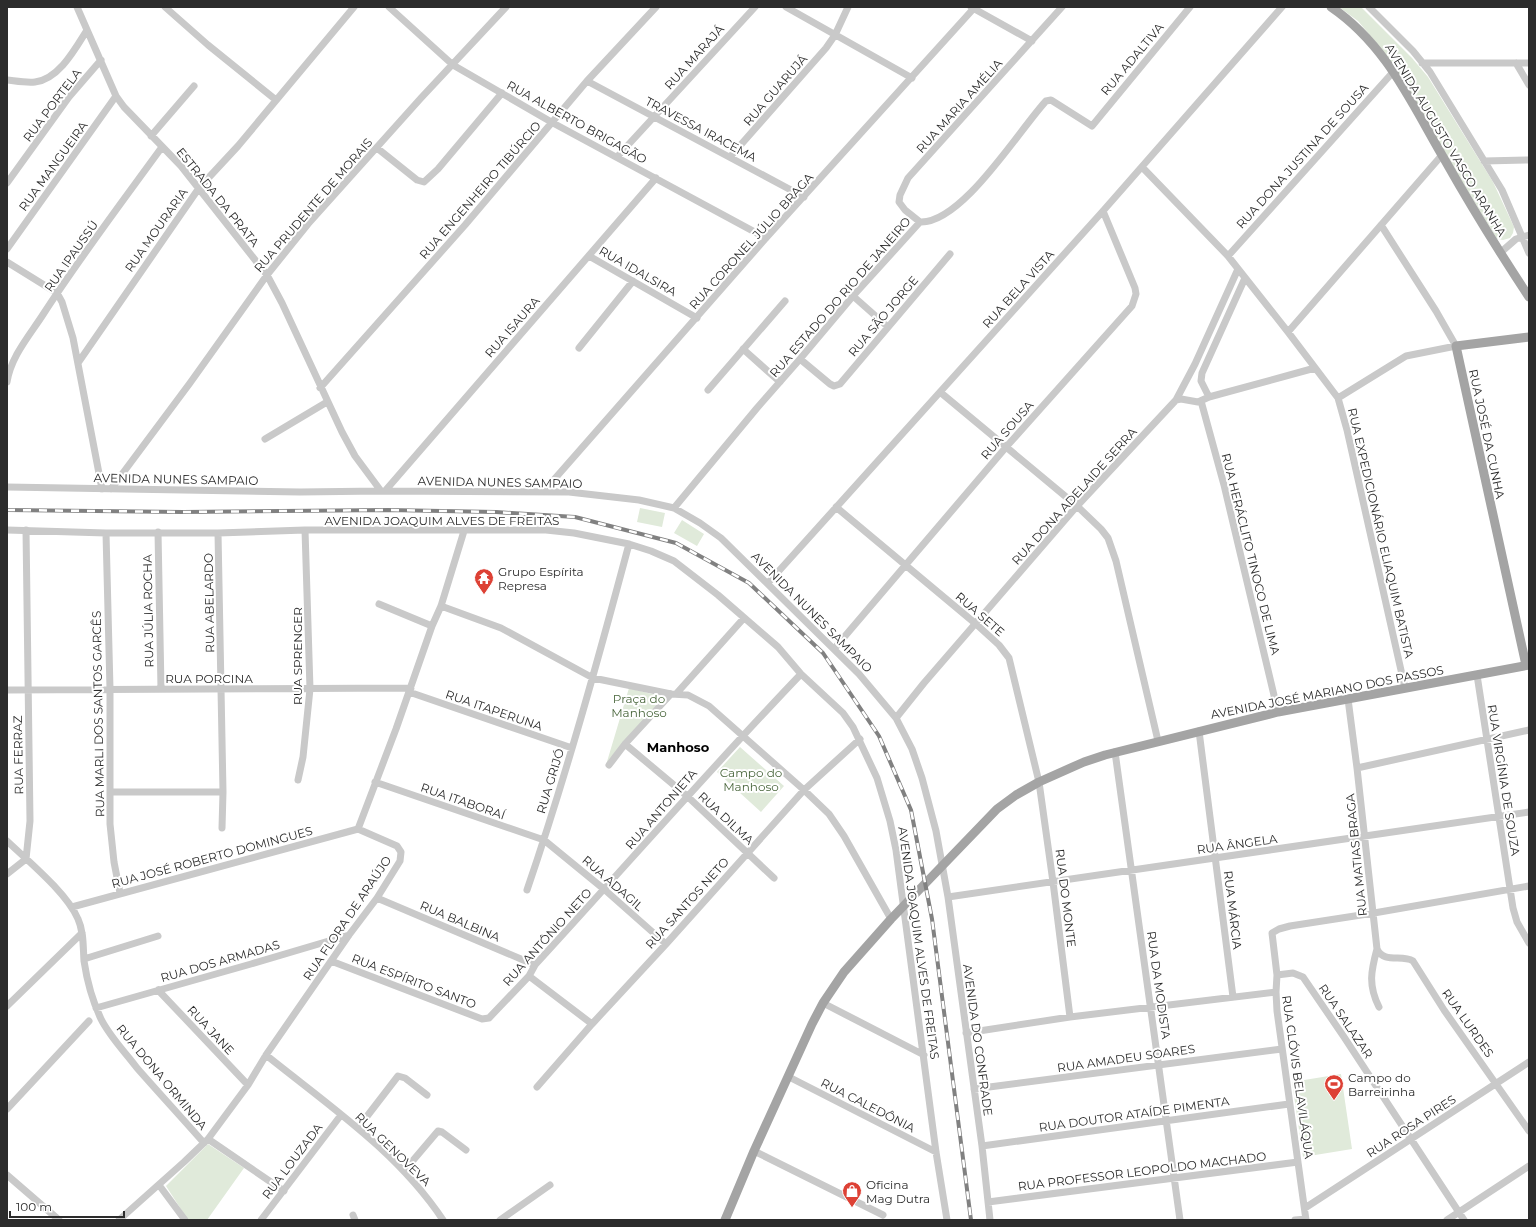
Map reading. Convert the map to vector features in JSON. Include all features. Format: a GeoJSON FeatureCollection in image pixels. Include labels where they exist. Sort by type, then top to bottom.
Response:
{"type":"FeatureCollection","features":[{"type":"Feature","properties":{"kind":"main road","name":"AVENIDA AUGUSTO VASCO ARANHA"},"geometry":{"type":"LineString","coordinates":[[1332,7],[1356,25],[1394,71],[1500,253],[1529,297]]}},
{"type":"Feature","properties":{"kind":"main road"},"geometry":{"type":"LineString","coordinates":[[1456,346],[1529,337]]}},
{"type":"Feature","properties":{"kind":"main road","name":"RUA JOSÉ DA CUNHA"},"geometry":{"type":"LineString","coordinates":[[1456,346],[1528,665]]}},
{"type":"Feature","properties":{"kind":"main road","name":"AVENIDA JOSÉ MARIANO DOS PASSOS"},"geometry":{"type":"LineString","coordinates":[[725,1220],[754,1151],[823,1003],[844,972],[890,919],[943,864],[997,809],[1016,795],[1039,782],[1084,762],[1158,741],[1278,712],[1528,665]]}},
{"type":"Feature","properties":{"kind":"street","name":"ESTRADA DA PRATA"},"geometry":{"type":"LineString","coordinates":[[77,7],[116,96],[131,116],[162,147],[199,188],[267,275],[282,303],[320,388],[342,432],[355,456],[383,491]]}},
{"type":"Feature","properties":{"kind":"street"},"geometry":{"type":"LineString","coordinates":[[165,7],[208,46],[276,100]]}},
{"type":"Feature","properties":{"kind":"street","name":"RUA MOURARIA"},"geometry":{"type":"LineString","coordinates":[[78,363],[199,188],[238,146],[354,7]]}},
{"type":"Feature","properties":{"kind":"street","name":"RUA ALBERTO BRIGAGÃO"},"geometry":{"type":"LineString","coordinates":[[389,7],[453,65],[553,123],[766,238]]}},
{"type":"Feature","properties":{"kind":"street","name":"RUA PRUDENTE DE MORAIS"},"geometry":{"type":"LineString","coordinates":[[111,489],[190,383],[267,275],[308,224],[421,98],[506,7]]}},
{"type":"Feature","properties":{"kind":"street","name":"RUA ENGENHEIRO TIBÚRCIO"},"geometry":{"type":"LineString","coordinates":[[320,388],[465,225],[588,81],[656,7]]}},
{"type":"Feature","properties":{"kind":"street","name":"RUA MARAJÁ"},"geometry":{"type":"LineString","coordinates":[[617,157],[755,7]]}},
{"type":"Feature","properties":{"kind":"street"},"geometry":{"type":"LineString","coordinates":[[786,7],[912,78]]}},
{"type":"Feature","properties":{"kind":"street","name":"RUA GUARUJÁ"},"geometry":{"type":"LineString","coordinates":[[730,158],[817,59],[835,35],[848,7]]}},
{"type":"Feature","properties":{"kind":"street","name":"RUA MARIA AMÉLIA"},"geometry":{"type":"LineString","coordinates":[[920,222],[905,210],[899,202],[900,195],[908,178],[1062,7]]}},
{"type":"Feature","properties":{"kind":"street","name":"RUA ADALTIVA"},"geometry":{"type":"LineString","coordinates":[[1092,126],[1190,7]]}},
{"type":"Feature","properties":{"kind":"street","name":"RUA BELA VISTA"},"geometry":{"type":"LineString","coordinates":[[768,583],[1103,211],[1282,7]]}},
{"type":"Feature","properties":{"kind":"street"},"geometry":{"type":"LineString","coordinates":[[1369,7],[1413,51],[1430,72],[1502,190],[1525,236],[1529,253]]}},
{"type":"Feature","properties":{"kind":"street"},"geometry":{"type":"LineString","coordinates":[[973,8],[1032,41]]}},
{"type":"Feature","properties":{"kind":"street","name":"RUA CORONEL JÚLIO BRAGA"},"geometry":{"type":"LineString","coordinates":[[544,491],[766,238],[912,78],[973,8]]}},
{"type":"Feature","properties":{"kind":"street"},"geometry":{"type":"LineString","coordinates":[[7,80],[37,82],[52,75],[63,65],[87,30]]}},
{"type":"Feature","properties":{"kind":"street","name":"RUA PORTELA"},"geometry":{"type":"LineString","coordinates":[[7,183],[69,98],[100,60]]}},
{"type":"Feature","properties":{"kind":"street"},"geometry":{"type":"LineString","coordinates":[[1422,63],[1529,63]]}},
{"type":"Feature","properties":{"kind":"street"},"geometry":{"type":"LineString","coordinates":[[1516,63],[1529,86]]}},
{"type":"Feature","properties":{"kind":"street","name":"RUA DONA JUSTINA DE SOUSA"},"geometry":{"type":"LineString","coordinates":[[1228,256],[1394,71]]}},
{"type":"Feature","properties":{"kind":"street","name":"TRAVESSA IRACEMA"},"geometry":{"type":"LineString","coordinates":[[588,81],[804,197]]}},
{"type":"Feature","properties":{"kind":"street"},"geometry":{"type":"LineString","coordinates":[[151,136],[194,86]]}},
{"type":"Feature","properties":{"kind":"street"},"geometry":{"type":"LineString","coordinates":[[377,148],[417,180],[424,182],[432,176],[502,93]]}},
{"type":"Feature","properties":{"kind":"street","name":"RUA MANGUEIRA"},"geometry":{"type":"LineString","coordinates":[[7,249],[116,96]]}},
{"type":"Feature","properties":{"kind":"street","name":"RUA ESTADO DO RIO DE JANEIRO"},"geometry":{"type":"LineString","coordinates":[[674,508],[756,408],[853,296],[920,222],[933,220],[949,212],[998,164],[1046,101],[1050,100],[1092,126]]}},
{"type":"Feature","properties":{"kind":"street","name":"RUA IPAUSSÚ"},"geometry":{"type":"LineString","coordinates":[[7,382],[11,365],[16,355],[57,293],[162,147]]}},
{"type":"Feature","properties":{"kind":"street"},"geometry":{"type":"LineString","coordinates":[[1288,332],[1442,155]]}},
{"type":"Feature","properties":{"kind":"street"},"geometry":{"type":"LineString","coordinates":[[1484,160],[1529,160]]}},
{"type":"Feature","properties":{"kind":"street","name":"RUA EXPEDICIONÁRIO ELIAQUIM BATISTA"},"geometry":{"type":"LineString","coordinates":[[1142,167],[1228,256],[1338,398],[1347,430],[1405,688]]}},
{"type":"Feature","properties":{"kind":"street","name":"RUA ISAURA"},"geometry":{"type":"LineString","coordinates":[[383,491],[656,178]]}},
{"type":"Feature","properties":{"kind":"street","name":"RUA SOUSA"},"geometry":{"type":"LineString","coordinates":[[834,648],[1007,446],[1134,303],[1136,294],[1135,288],[1103,211]]}},
{"type":"Feature","properties":{"kind":"street","name":"RUA JOSÉ DA CUNHA"},"geometry":{"type":"LineString","coordinates":[[1381,225],[1436,311],[1456,346]]}},
{"type":"Feature","properties":{"kind":"street"},"geometry":{"type":"LineString","coordinates":[[1500,253],[1516,239],[1525,236]]}},
{"type":"Feature","properties":{"kind":"street","name":"RUA SÃO JORGE"},"geometry":{"type":"LineString","coordinates":[[800,359],[830,384],[836,386],[842,382],[950,254]]}},
{"type":"Feature","properties":{"kind":"street","name":"RUA IDALSIRA"},"geometry":{"type":"LineString","coordinates":[[589,256],[697,318]]}},
{"type":"Feature","properties":{"kind":"street"},"geometry":{"type":"LineString","coordinates":[[7,262],[57,293],[62,302],[73,338],[102,489]]}},
{"type":"Feature","properties":{"kind":"street"},"geometry":{"type":"LineString","coordinates":[[1238,269],[1195,364],[1176,400],[1201,402],[1209,397],[1315,368]]}},
{"type":"Feature","properties":{"kind":"street"},"geometry":{"type":"LineString","coordinates":[[1209,397],[1201,381],[1202,373],[1245,278]]}},
{"type":"Feature","properties":{"kind":"street"},"geometry":{"type":"LineString","coordinates":[[579,348],[633,281]]}},
{"type":"Feature","properties":{"kind":"street"},"geometry":{"type":"LineString","coordinates":[[853,296],[888,327]]}},
{"type":"Feature","properties":{"kind":"street"},"geometry":{"type":"LineString","coordinates":[[708,390],[785,301]]}},
{"type":"Feature","properties":{"kind":"street"},"geometry":{"type":"LineString","coordinates":[[1338,398],[1406,356],[1456,346]]}},
{"type":"Feature","properties":{"kind":"street"},"geometry":{"type":"LineString","coordinates":[[743,348],[780,382]]}},
{"type":"Feature","properties":{"kind":"street"},"geometry":{"type":"LineString","coordinates":[[940,392],[1007,446],[1077,506],[1101,529],[1108,538],[1113,549],[1158,741]]}},
{"type":"Feature","properties":{"kind":"street","name":"RUA DONA ADELAIDE SERRA"},"geometry":{"type":"LineString","coordinates":[[896,718],[924,683],[1077,506],[1176,400]]}},
{"type":"Feature","properties":{"kind":"street"},"geometry":{"type":"LineString","coordinates":[[265,439],[327,402]]}},
{"type":"Feature","properties":{"kind":"street","name":"RUA HERÁCLITO TINOCO DE LIMA"},"geometry":{"type":"LineString","coordinates":[[1201,402],[1236,531],[1278,712]]}},
{"type":"Feature","properties":{"kind":"street","name":"AVENIDA NUNES SAMPAIO"},"geometry":{"type":"LineString","coordinates":[[7,487],[300,492],[544,491],[569,492],[639,500],[674,508],[700,523],[721,538],[834,648],[859,674],[896,718],[912,749],[922,778],[943,864]]}},
{"type":"Feature","properties":{"kind":"street","name":"RUA SETE"},"geometry":{"type":"LineString","coordinates":[[836,508],[976,624],[1003,650],[1010,662],[1039,782]]}},
{"type":"Feature","properties":{"kind":"street","name":"AVENIDA JOAQUIM ALVES DE FREITAS"},"geometry":{"type":"LineString","coordinates":[[7,530],[106,533],[218,533],[305,530],[546,530],[574,533],[629,544],[651,551],[674,561],[704,583],[778,647],[801,674],[843,713],[860,739],[877,778],[890,821],[896,850],[936,1152],[947,1220]]}},
{"type":"Feature","properties":{"kind":"street","name":"RUA FERRAZ"},"geometry":{"type":"LineString","coordinates":[[26,530],[30,821],[26,859]]}},
{"type":"Feature","properties":{"kind":"street","name":"RUA SPRENGER"},"geometry":{"type":"LineString","coordinates":[[298,780],[304,750],[310,689],[305,530]]}},
{"type":"Feature","properties":{"kind":"street"},"geometry":{"type":"LineString","coordinates":[[358,829],[410,690],[432,626],[441,606],[464,531]]}},
{"type":"Feature","properties":{"kind":"street","name":"RUA JÚLIA ROCHA"},"geometry":{"type":"LineString","coordinates":[[158,532],[161,689]]}},
{"type":"Feature","properties":{"kind":"street","name":"RUA MARLI DOS SANTOS GARCÊS"},"geometry":{"type":"LineString","coordinates":[[106,533],[110,689],[111,840],[120,893]]}},
{"type":"Feature","properties":{"kind":"street","name":"RUA ABELARDO"},"geometry":{"type":"LineString","coordinates":[[218,533],[223,792],[222,828]]}},
{"type":"Feature","properties":{"kind":"street","name":"RUA GRIJÓ"},"geometry":{"type":"LineString","coordinates":[[527,890],[544,840],[593,678],[629,544]]}},
{"type":"Feature","properties":{"kind":"street"},"geometry":{"type":"LineString","coordinates":[[379,604],[432,626]]}},
{"type":"Feature","properties":{"kind":"street"},"geometry":{"type":"LineString","coordinates":[[441,606],[501,628],[593,678],[695,698],[709,706],[829,814],[890,919]]}},
{"type":"Feature","properties":{"kind":"street"},"geometry":{"type":"LineString","coordinates":[[609,765],[626,744],[744,618]]}},
{"type":"Feature","properties":{"kind":"street","name":"RUA ANTONIETA"},"geometry":{"type":"LineString","coordinates":[[605,890],[741,736],[801,674]]}},
{"type":"Feature","properties":{"kind":"street","name":"RUA VIRGÍNIA DE SOUZA"},"geometry":{"type":"LineString","coordinates":[[1477,675],[1509,889],[1517,922],[1529,943]]}},
{"type":"Feature","properties":{"kind":"street","name":"RUA PORCINA"},"geometry":{"type":"LineString","coordinates":[[7,690],[410,690]]}},
{"type":"Feature","properties":{"kind":"street","name":"RUA ITAPERUNA"},"geometry":{"type":"LineString","coordinates":[[410,690],[572,748]]}},
{"type":"Feature","properties":{"kind":"street","name":"RUA MATIAS BRAGA"},"geometry":{"type":"LineString","coordinates":[[1348,699],[1377,948],[1372,965],[1371,984],[1372,991],[1379,1007]]}},
{"type":"Feature","properties":{"kind":"street"},"geometry":{"type":"LineString","coordinates":[[1357,768],[1529,730]]}},
{"type":"Feature","properties":{"kind":"street","name":"RUA MÁRCIA"},"geometry":{"type":"LineString","coordinates":[[1199,731],[1233,997]]}},
{"type":"Feature","properties":{"kind":"street","name":"RUA SANTOS NETO"},"geometry":{"type":"LineString","coordinates":[[537,1087],[592,1024],[804,790],[860,739]]}},
{"type":"Feature","properties":{"kind":"street","name":"RUA DILMA"},"geometry":{"type":"LineString","coordinates":[[626,744],[687,796],[774,878]]}},
{"type":"Feature","properties":{"kind":"street","name":"RUA DA MODISTA"},"geometry":{"type":"LineString","coordinates":[[1115,752],[1180,1220]]}},
{"type":"Feature","properties":{"kind":"street","name":"RUA ITABORAÍ"},"geometry":{"type":"LineString","coordinates":[[375,782],[544,840]]}},
{"type":"Feature","properties":{"kind":"street","name":"RUA DO MONTE"},"geometry":{"type":"LineString","coordinates":[[1039,782],[1070,1017]]}},
{"type":"Feature","properties":{"kind":"street"},"geometry":{"type":"LineString","coordinates":[[110,792],[223,792]]}},
{"type":"Feature","properties":{"kind":"street","name":"RUA ÂNGELA"},"geometry":{"type":"LineString","coordinates":[[948,897],[1529,812]]}},
{"type":"Feature","properties":{"kind":"street","name":"RUA JOSÉ ROBERTO DOMINGUES"},"geometry":{"type":"LineString","coordinates":[[72,907],[358,829]]}},
{"type":"Feature","properties":{"kind":"street","name":"RUA FLORA DE ARAÚJO"},"geometry":{"type":"LineString","coordinates":[[119,1220],[206,1141],[248,1084],[266,1055],[349,935],[377,898],[400,861],[401,852],[397,846],[358,829]]}},
{"type":"Feature","properties":{"kind":"street","name":"RUA ADAGIL"},"geometry":{"type":"LineString","coordinates":[[544,840],[605,890],[666,944]]}},
{"type":"Feature","properties":{"kind":"street","name":"RUA DONA ORMINDA"},"geometry":{"type":"LineString","coordinates":[[7,841],[62,895],[72,907],[82,933],[84,959],[89,988],[96,1008],[109,1032],[125,1053],[160,1095],[206,1141],[284,1191]]}},
{"type":"Feature","properties":{"kind":"street"},"geometry":{"type":"LineString","coordinates":[[7,874],[26,859]]}},
{"type":"Feature","properties":{"kind":"street","name":"AVENIDA DO CONFRADE"},"geometry":{"type":"LineString","coordinates":[[943,864],[982,1146],[990,1220]]}},
{"type":"Feature","properties":{"kind":"street"},"geometry":{"type":"LineString","coordinates":[[1374,914],[1529,886]]}},
{"type":"Feature","properties":{"kind":"street","name":"RUA ANTÔNIO NETO"},"geometry":{"type":"LineString","coordinates":[[505,1000],[529,976],[535,965],[605,890]]}},
{"type":"Feature","properties":{"kind":"street","name":"RUA BALBINA"},"geometry":{"type":"LineString","coordinates":[[377,898],[535,965]]}},
{"type":"Feature","properties":{"kind":"street","name":"RUA CLÓVIS BELAVILÁQUA"},"geometry":{"type":"LineString","coordinates":[[1306,1219],[1282,1049],[1276,992],[1278,976],[1272,933],[1282,927],[1374,914]]}},
{"type":"Feature","properties":{"kind":"street"},"geometry":{"type":"LineString","coordinates":[[7,1006],[82,933]]}},
{"type":"Feature","properties":{"kind":"street","name":"RUA DOS ARMADAS"},"geometry":{"type":"LineString","coordinates":[[96,1008],[349,935]]}},
{"type":"Feature","properties":{"kind":"street"},"geometry":{"type":"LineString","coordinates":[[84,959],[158,936]]}},
{"type":"Feature","properties":{"kind":"street","name":"RUA LURDES"},"geometry":{"type":"LineString","coordinates":[[1377,948],[1382,956],[1388,958],[1409,959],[1413,961],[1444,1010],[1529,1131]]}},
{"type":"Feature","properties":{"kind":"street","name":"RUA ESPÍRITO SANTO"},"geometry":{"type":"LineString","coordinates":[[331,961],[486,1020],[491,1017],[505,1000]]}},
{"type":"Feature","properties":{"kind":"street","name":"RUA SALAZAR"},"geometry":{"type":"LineString","coordinates":[[1278,976],[1294,973],[1303,977],[1464,1220]]}},
{"type":"Feature","properties":{"kind":"street"},"geometry":{"type":"LineString","coordinates":[[529,976],[592,1024]]}},
{"type":"Feature","properties":{"kind":"street","name":"RUA JANE"},"geometry":{"type":"LineString","coordinates":[[158,990],[248,1084]]}},
{"type":"Feature","properties":{"kind":"street"},"geometry":{"type":"LineString","coordinates":[[966,1033],[1151,1006],[1276,992]]}},
{"type":"Feature","properties":{"kind":"street"},"geometry":{"type":"LineString","coordinates":[[823,1003],[924,1055]]}},
{"type":"Feature","properties":{"kind":"street"},"geometry":{"type":"LineString","coordinates":[[7,1109],[89,1021]]}},
{"type":"Feature","properties":{"kind":"street","name":"RUA AMADEU SOARES"},"geometry":{"type":"LineString","coordinates":[[974,1089],[1282,1049]]}},
{"type":"Feature","properties":{"kind":"street","name":"RUA GENOVEVA"},"geometry":{"type":"LineString","coordinates":[[266,1055],[358,1128],[404,1172],[428,1199],[443,1220]]}},
{"type":"Feature","properties":{"kind":"street","name":"RUA ROSA PIRES"},"geometry":{"type":"LineString","coordinates":[[1305,1208],[1529,1062]]}},
{"type":"Feature","properties":{"kind":"street"},"geometry":{"type":"LineString","coordinates":[[358,1128],[398,1076],[405,1078],[427,1095]]}},
{"type":"Feature","properties":{"kind":"street","name":"RUA CALEDÔNIA"},"geometry":{"type":"LineString","coordinates":[[789,1077],[936,1152]]}},
{"type":"Feature","properties":{"kind":"street","name":"RUA DOUTOR ATAÍDE PIMENTA"},"geometry":{"type":"LineString","coordinates":[[982,1146],[1289,1104]]}},
{"type":"Feature","properties":{"kind":"street","name":"RUA LOUZADA"},"geometry":{"type":"LineString","coordinates":[[261,1220],[341,1115]]}},
{"type":"Feature","properties":{"kind":"street"},"geometry":{"type":"LineString","coordinates":[[404,1172],[438,1131],[444,1133],[466,1150]]}},
{"type":"Feature","properties":{"kind":"street"},"geometry":{"type":"LineString","coordinates":[[754,1151],[883,1215]]}},
{"type":"Feature","properties":{"kind":"street","name":"RUA PROFESSOR LEOPOLDO MACHADO"},"geometry":{"type":"LineString","coordinates":[[988,1202],[1298,1162]]}},
{"type":"Feature","properties":{"kind":"street"},"geometry":{"type":"LineString","coordinates":[[1447,1220],[1529,1166]]}},
{"type":"Feature","properties":{"kind":"street"},"geometry":{"type":"LineString","coordinates":[[7,1175],[59,1220]]}},
{"type":"Feature","properties":{"kind":"street"},"geometry":{"type":"LineString","coordinates":[[159,1185],[184,1220]]}},
{"type":"Feature","properties":{"kind":"street"},"geometry":{"type":"LineString","coordinates":[[500,1220],[550,1185]]}},
{"type":"Feature","properties":{"kind":"street"},"geometry":{"type":"LineString","coordinates":[[1295,1220],[1306,1219]]}},
{"type":"Feature","properties":{"kind":"green space"},"geometry":{"type":"Polygon","coordinates":[[[1339,7],[1361,7],[1412,58],[1428,77],[1493,182],[1514,227],[1510,238],[1503,240],[1497,239],[1380,47],[1358,21],[1339,7]]]}},
{"type":"Feature","properties":{"kind":"green space"},"geometry":{"type":"Polygon","coordinates":[[[640,508],[665,513],[662,527],[637,522],[640,508]]]}},
{"type":"Feature","properties":{"kind":"green space"},"geometry":{"type":"Polygon","coordinates":[[[682,520],[704,534],[697,546],[674,533],[682,520]]]}},
{"type":"Feature","properties":{"kind":"green space","name":"Praça do Manhoso"},"geometry":{"type":"Polygon","coordinates":[[[629,688],[663,697],[606,765],[629,688]]]}},
{"type":"Feature","properties":{"kind":"green space","name":"Campo do Manhoso"},"geometry":{"type":"Polygon","coordinates":[[[740,747],[784,786],[761,812],[717,772],[740,747]]]}},
{"type":"Feature","properties":{"kind":"green space"},"geometry":{"type":"Polygon","coordinates":[[[1341,1074],[1352,1149],[1303,1157],[1292,1082],[1341,1074]]]}},
{"type":"Feature","properties":{"kind":"green space"},"geometry":{"type":"Polygon","coordinates":[[[208,1144],[244,1168],[207,1220],[188,1220],[166,1186],[208,1144]]]}},
{"type":"Feature","properties":{"kind":"railway"},"geometry":{"type":"LineString","coordinates":[[7,510],[183,512],[388,510],[496,512],[575,517],[676,543],[749,583],[823,653],[879,736],[911,810],[932,919],[971,1220]]}},
{"type":"Feature","properties":{"kind":"place","name":"Grupo Espírita Represa"},"geometry":{"type":"Point","coordinates":[484,595]}},
{"type":"Feature","properties":{"kind":"place","name":"Campo do Barreirinha"},"geometry":{"type":"Point","coordinates":[1334,1101]}},
{"type":"Feature","properties":{"kind":"place","name":"Oficina Mag Dutra"},"geometry":{"type":"Point","coordinates":[852,1208]}},
{"type":"Feature","properties":{"kind":"district","name":"Manhoso"},"geometry":{"type":"Point","coordinates":[678,747]}}]}
